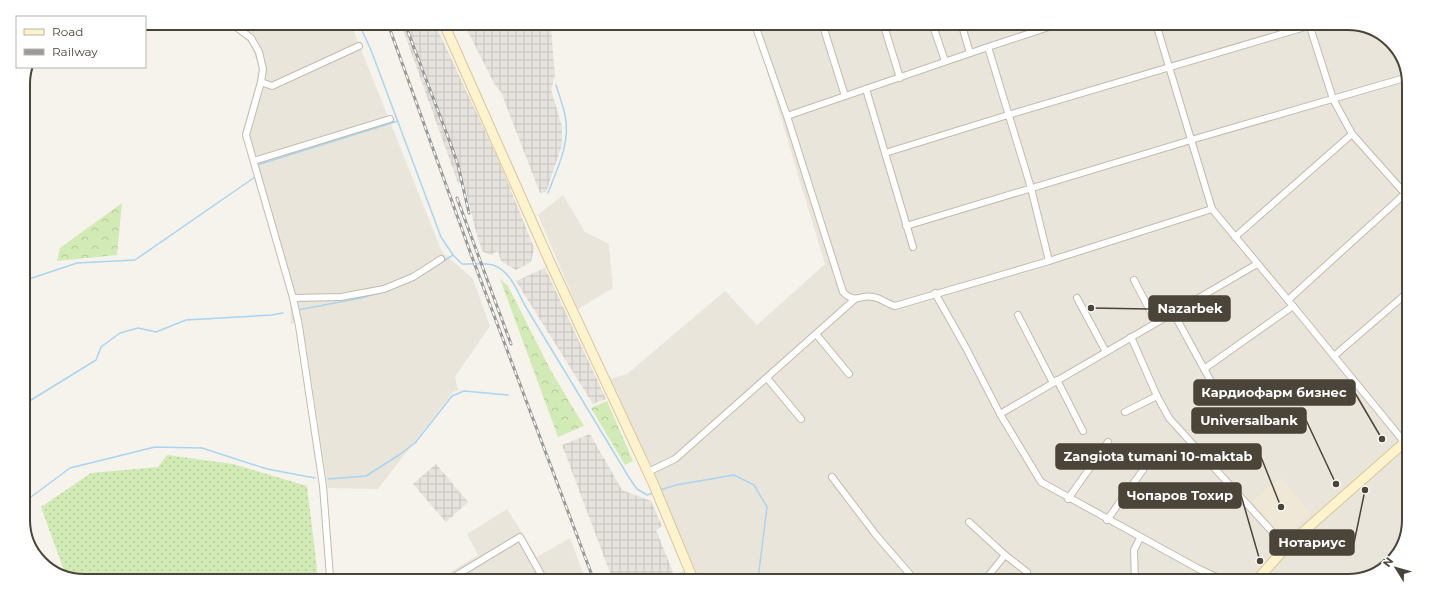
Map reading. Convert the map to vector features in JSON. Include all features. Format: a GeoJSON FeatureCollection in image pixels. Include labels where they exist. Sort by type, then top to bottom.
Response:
{"type":"FeatureCollection","features":[{"type":"Feature","properties":{"kind":"main road"},"geometry":{"type":"LineString","coordinates":[[447,30],[549,260],[653,483],[691,574]]}},
{"type":"Feature","properties":{"kind":"main road"},"geometry":{"type":"LineString","coordinates":[[1262,574],[1286,546],[1402,446]]}},
{"type":"Feature","properties":{"kind":"street"},"geometry":{"type":"LineString","coordinates":[[240,30],[251,38],[259,52],[263,69],[261,82],[246,135],[293,298],[299,326],[323,486],[330,574]]}},
{"type":"Feature","properties":{"kind":"street"},"geometry":{"type":"LineString","coordinates":[[757,30],[788,116],[843,292],[848,297],[855,299]]}},
{"type":"Feature","properties":{"kind":"street"},"geometry":{"type":"LineString","coordinates":[[824,30],[845,96]]}},
{"type":"Feature","properties":{"kind":"street"},"geometry":{"type":"LineString","coordinates":[[885,30],[900,78]]}},
{"type":"Feature","properties":{"kind":"street"},"geometry":{"type":"LineString","coordinates":[[934,30],[945,61]]}},
{"type":"Feature","properties":{"kind":"street"},"geometry":{"type":"LineString","coordinates":[[963,30],[970,53]]}},
{"type":"Feature","properties":{"kind":"street"},"geometry":{"type":"LineString","coordinates":[[788,116],[988,46],[1039,30]]}},
{"type":"Feature","properties":{"kind":"street"},"geometry":{"type":"LineString","coordinates":[[1157,30],[1212,209],[1402,439]]}},
{"type":"Feature","properties":{"kind":"street"},"geometry":{"type":"LineString","coordinates":[[885,153],[1295,30]]}},
{"type":"Feature","properties":{"kind":"street"},"geometry":{"type":"LineString","coordinates":[[1311,30],[1333,99],[1352,134],[1402,189]]}},
{"type":"Feature","properties":{"kind":"street"},"geometry":{"type":"LineString","coordinates":[[261,82],[272,86],[358,46]]}},
{"type":"Feature","properties":{"kind":"street"},"geometry":{"type":"LineString","coordinates":[[988,46],[1031,188],[1049,261]]}},
{"type":"Feature","properties":{"kind":"street"},"geometry":{"type":"LineString","coordinates":[[906,226],[1191,140],[1402,79]]}},
{"type":"Feature","properties":{"kind":"street"},"geometry":{"type":"LineString","coordinates":[[866,89],[913,247]]}},
{"type":"Feature","properties":{"kind":"street"},"geometry":{"type":"LineString","coordinates":[[254,161],[390,118]]}},
{"type":"Feature","properties":{"kind":"street"},"geometry":{"type":"LineString","coordinates":[[1235,237],[1352,134]]}},
{"type":"Feature","properties":{"kind":"street"},"geometry":{"type":"LineString","coordinates":[[1288,300],[1402,198]]}},
{"type":"Feature","properties":{"kind":"street"},"geometry":{"type":"LineString","coordinates":[[648,472],[675,459],[855,299],[867,296],[875,297],[895,306],[935,293],[1049,261],[1212,209]]}},
{"type":"Feature","properties":{"kind":"street"},"geometry":{"type":"LineString","coordinates":[[293,298],[341,297],[384,289],[413,277],[441,259]]}},
{"type":"Feature","properties":{"kind":"street"},"geometry":{"type":"LineString","coordinates":[[1000,414],[1257,264]]}},
{"type":"Feature","properties":{"kind":"street"},"geometry":{"type":"LineString","coordinates":[[1134,280],[1156,322]]}},
{"type":"Feature","properties":{"kind":"street"},"geometry":{"type":"LineString","coordinates":[[935,293],[966,348],[1000,414],[1041,482],[1140,538],[1208,574]]}},
{"type":"Feature","properties":{"kind":"street"},"geometry":{"type":"LineString","coordinates":[[1334,356],[1402,297]]}},
{"type":"Feature","properties":{"kind":"street"},"geometry":{"type":"LineString","coordinates":[[1076,298],[1106,352]]}},
{"type":"Feature","properties":{"kind":"street"},"geometry":{"type":"LineString","coordinates":[[1204,369],[1293,306]]}},
{"type":"Feature","properties":{"kind":"street"},"geometry":{"type":"LineString","coordinates":[[1173,312],[1220,398]]}},
{"type":"Feature","properties":{"kind":"street"},"geometry":{"type":"LineString","coordinates":[[1018,315],[1083,431]]}},
{"type":"Feature","properties":{"kind":"street"},"geometry":{"type":"LineString","coordinates":[[816,334],[849,374]]}},
{"type":"Feature","properties":{"kind":"street"},"geometry":{"type":"LineString","coordinates":[[1131,337],[1157,396],[1169,418],[1286,546]]}},
{"type":"Feature","properties":{"kind":"street"},"geometry":{"type":"LineString","coordinates":[[767,378],[800,419]]}},
{"type":"Feature","properties":{"kind":"street"},"geometry":{"type":"LineString","coordinates":[[1125,412],[1157,396]]}},
{"type":"Feature","properties":{"kind":"street"},"geometry":{"type":"LineString","coordinates":[[1068,498],[1108,442]]}},
{"type":"Feature","properties":{"kind":"street"},"geometry":{"type":"LineString","coordinates":[[1108,520],[1143,470]]}},
{"type":"Feature","properties":{"kind":"street"},"geometry":{"type":"LineString","coordinates":[[832,477],[876,535],[910,574]]}},
{"type":"Feature","properties":{"kind":"street"},"geometry":{"type":"LineString","coordinates":[[969,522],[1005,555],[1027,572],[1026,574]]}},
{"type":"Feature","properties":{"kind":"street"},"geometry":{"type":"LineString","coordinates":[[459,574],[520,537],[541,574]]}},
{"type":"Feature","properties":{"kind":"street"},"geometry":{"type":"LineString","coordinates":[[1135,574],[1134,550],[1140,538]]}},
{"type":"Feature","properties":{"kind":"street"},"geometry":{"type":"LineString","coordinates":[[991,574],[1005,555]]}},
{"type":"Feature","properties":{"kind":"shaded area"},"geometry":{"type":"Polygon","coordinates":[[[235,30],[353,30],[442,252],[473,279],[490,326],[455,377],[458,390],[453,392],[378,489],[328,488],[302,320],[291,324],[290,298],[242,133],[256,85],[259,66],[250,44],[235,30]]]}},
{"type":"Feature","properties":{"kind":"shaded area"},"geometry":{"type":"Polygon","coordinates":[[[403,30],[438,30],[499,161],[534,248],[531,262],[516,270],[501,261],[498,251],[490,255],[482,251],[464,183],[458,183],[403,30]]]}},
{"type":"Feature","properties":{"kind":"shaded area"},"geometry":{"type":"Polygon","coordinates":[[[467,30],[551,30],[555,75],[551,90],[562,126],[562,145],[546,192],[540,193],[501,92],[495,85],[467,30]]]}},
{"type":"Feature","properties":{"kind":"shaded area"},"geometry":{"type":"Polygon","coordinates":[[[755,30],[1348,30],[1368,34],[1381,41],[1393,54],[1399,67],[1402,81],[1402,520],[1401,530],[1394,548],[1376,548],[1376,566],[1365,571],[1355,574],[676,574],[691,568],[664,498],[609,379],[627,374],[725,291],[757,325],[825,264],[755,30]]]}},
{"type":"Feature","properties":{"kind":"shaded area"},"geometry":{"type":"Polygon","coordinates":[[[563,195],[585,232],[609,244],[613,288],[578,309],[538,215],[563,195]]]}},
{"type":"Feature","properties":{"kind":"shaded area"},"geometry":{"type":"Polygon","coordinates":[[[545,268],[606,399],[593,404],[516,281],[545,268]]]}},
{"type":"Feature","properties":{"kind":"shaded area"},"geometry":{"type":"Polygon","coordinates":[[[590,434],[622,490],[651,501],[662,526],[656,530],[673,572],[668,574],[610,574],[562,445],[590,434]]]}},
{"type":"Feature","properties":{"kind":"shaded area"},"geometry":{"type":"Polygon","coordinates":[[[436,464],[468,502],[446,522],[413,484],[436,464]]]}},
{"type":"Feature","properties":{"kind":"shaded area"},"geometry":{"type":"Polygon","coordinates":[[[1280,477],[1311,513],[1282,538],[1252,502],[1280,477]]]}},
{"type":"Feature","properties":{"kind":"shaded area"},"geometry":{"type":"Polygon","coordinates":[[[507,509],[537,557],[570,538],[584,574],[447,574],[478,555],[467,534],[507,509]]]}},
{"type":"Feature","properties":{"kind":"green space"},"geometry":{"type":"Polygon","coordinates":[[[122,203],[117,255],[57,261],[60,248],[122,203]]]}},
{"type":"Feature","properties":{"kind":"green space"},"geometry":{"type":"Polygon","coordinates":[[[500,279],[508,286],[551,371],[584,426],[558,437],[500,279]]]}},
{"type":"Feature","properties":{"kind":"green space"},"geometry":{"type":"Polygon","coordinates":[[[607,401],[633,461],[625,465],[591,408],[607,401]]]}},
{"type":"Feature","properties":{"kind":"green space"},"geometry":{"type":"Polygon","coordinates":[[[167,455],[233,464],[307,486],[318,574],[84,574],[64,570],[41,507],[91,473],[158,467],[167,455]]]}},
{"type":"Feature","properties":{"kind":"waterway"},"geometry":{"type":"LineString","coordinates":[[362,30],[371,50],[441,237],[453,255],[462,264],[493,265],[508,276],[630,479],[637,489],[647,495],[653,493]]}},
{"type":"Feature","properties":{"kind":"waterway"},"geometry":{"type":"LineString","coordinates":[[548,193],[559,165],[565,145],[566,135],[565,115],[556,85]]}},
{"type":"Feature","properties":{"kind":"waterway"},"geometry":{"type":"LineString","coordinates":[[257,165],[398,121]]}},
{"type":"Feature","properties":{"kind":"waterway"},"geometry":{"type":"LineString","coordinates":[[30,279],[77,263],[135,260],[255,177]]}},
{"type":"Feature","properties":{"kind":"waterway"},"geometry":{"type":"LineString","coordinates":[[414,280],[453,255]]}},
{"type":"Feature","properties":{"kind":"waterway"},"geometry":{"type":"LineString","coordinates":[[298,310],[375,294]]}},
{"type":"Feature","properties":{"kind":"waterway"},"geometry":{"type":"LineString","coordinates":[[30,401],[96,360],[101,347],[120,333],[138,328],[156,332],[186,320],[283,313]]}},
{"type":"Feature","properties":{"kind":"waterway"},"geometry":{"type":"LineString","coordinates":[[328,479],[366,476],[399,455],[415,443],[452,396],[464,391],[508,395]]}},
{"type":"Feature","properties":{"kind":"waterway"},"geometry":{"type":"LineString","coordinates":[[30,498],[70,468],[155,447],[202,448],[267,469],[315,478]]}},
{"type":"Feature","properties":{"kind":"waterway"},"geometry":{"type":"LineString","coordinates":[[660,490],[676,485],[734,475],[754,485],[767,507],[759,574]]}},
{"type":"Feature","properties":{"kind":"railway"},"geometry":{"type":"LineString","coordinates":[[390,30],[472,257],[591,574]]}},
{"type":"Feature","properties":{"kind":"railway"},"geometry":{"type":"LineString","coordinates":[[407,30],[458,165],[469,213]]}},
{"type":"Feature","properties":{"kind":"railway"},"geometry":{"type":"LineString","coordinates":[[457,198],[511,344]]}},
{"type":"Feature","properties":{"kind":"place","name":"Nazarbek"},"geometry":{"type":"Point","coordinates":[1091,308]}},
{"type":"Feature","properties":{"kind":"place","name":"Кардиофарм бизнес"},"geometry":{"type":"Point","coordinates":[1382,439]}},
{"type":"Feature","properties":{"kind":"place","name":"Universalbank"},"geometry":{"type":"Point","coordinates":[1336,484]}},
{"type":"Feature","properties":{"kind":"place","name":"Нотариус"},"geometry":{"type":"Point","coordinates":[1365,490]}},
{"type":"Feature","properties":{"kind":"place","name":"Zangiota tumani 10-maktab"},"geometry":{"type":"Point","coordinates":[1281,507]}},
{"type":"Feature","properties":{"kind":"place","name":"Чопаров Тохир"},"geometry":{"type":"Point","coordinates":[1260,561]}}]}
